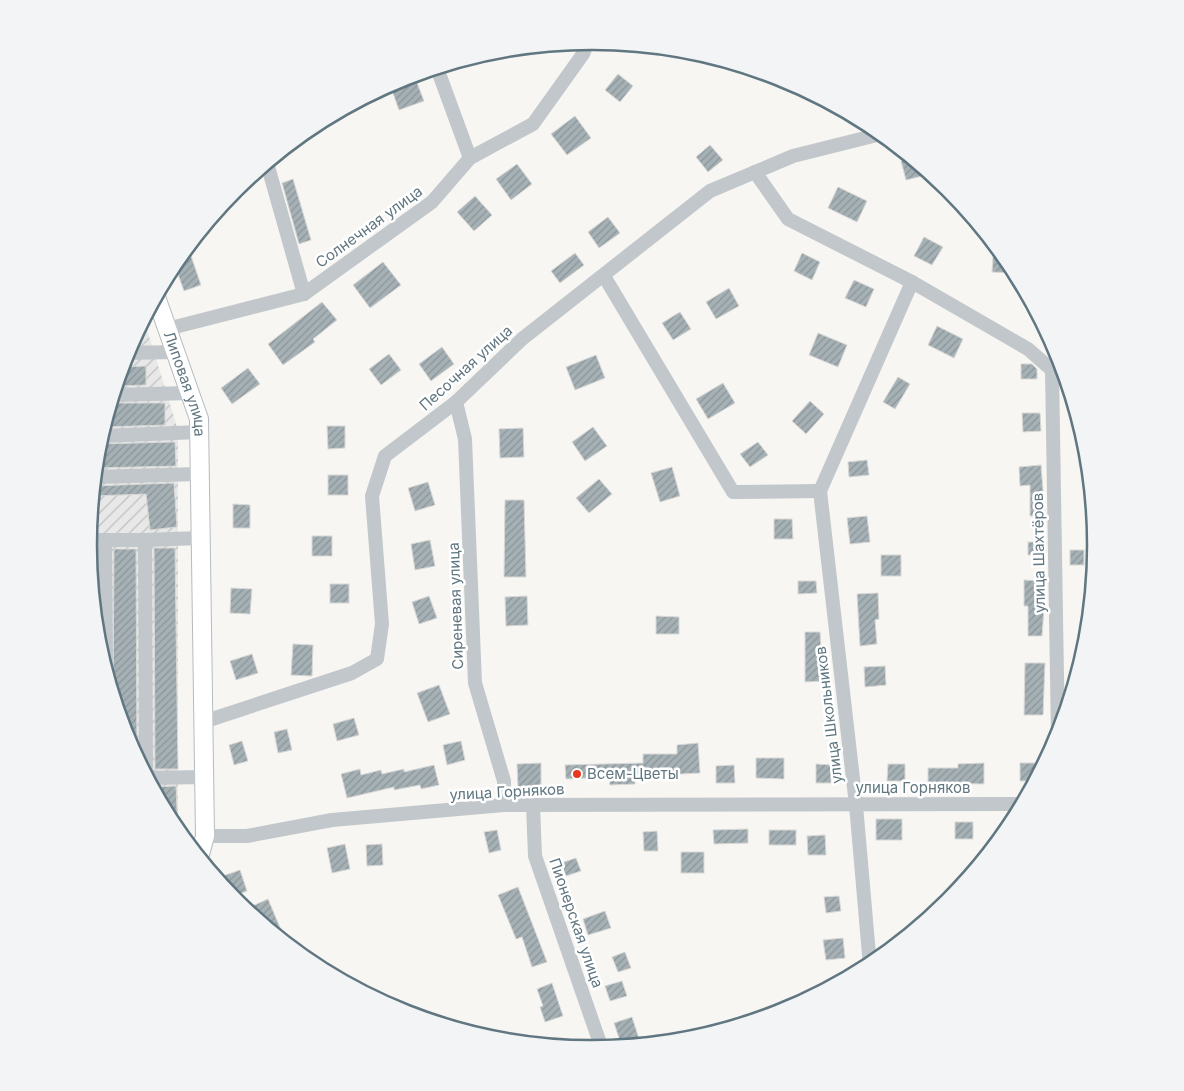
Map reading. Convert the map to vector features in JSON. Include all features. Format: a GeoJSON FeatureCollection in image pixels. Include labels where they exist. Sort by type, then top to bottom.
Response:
{"type":"FeatureCollection","features":[{"type":"Feature","properties":{"kind":"main road","name":"Липовая улица"},"geometry":{"type":"LineString","coordinates":[[157,309],[168,329],[199,419],[198,474],[205,836],[201,850]]}},
{"type":"Feature","properties":{"kind":"street","name":"Солнечная улица"},"geometry":{"type":"LineString","coordinates":[[168,329],[304,294],[432,202],[470,158],[533,124],[585,50]]}},
{"type":"Feature","properties":{"kind":"street"},"geometry":{"type":"LineString","coordinates":[[439,74],[470,158]]}},
{"type":"Feature","properties":{"kind":"street","name":"Песочная улица"},"geometry":{"type":"LineString","coordinates":[[203,722],[352,673],[377,659],[382,624],[372,496],[385,456],[456,402],[522,339],[710,191],[793,156],[871,137]]}},
{"type":"Feature","properties":{"kind":"street"},"geometry":{"type":"LineString","coordinates":[[269,170],[304,294]]}},
{"type":"Feature","properties":{"kind":"street"},"geometry":{"type":"LineString","coordinates":[[604,276],[733,492],[820,492],[912,282],[788,219],[756,172]]}},
{"type":"Feature","properties":{"kind":"street","name":"улица Шахтёров"},"geometry":{"type":"LineString","coordinates":[[912,282],[1028,349],[1052,370],[1058,714]]}},
{"type":"Feature","properties":{"kind":"street"},"geometry":{"type":"LineString","coordinates":[[135,354],[176,352]]}},
{"type":"Feature","properties":{"kind":"street"},"geometry":{"type":"LineString","coordinates":[[120,395],[190,393]]}},
{"type":"Feature","properties":{"kind":"street","name":"Сиреневая улица"},"geometry":{"type":"LineString","coordinates":[[456,402],[465,439],[475,684],[504,781],[504,805]]}},
{"type":"Feature","properties":{"kind":"street"},"geometry":{"type":"LineString","coordinates":[[109,436],[199,432]]}},
{"type":"Feature","properties":{"kind":"street"},"geometry":{"type":"LineString","coordinates":[[102,478],[198,474]]}},
{"type":"Feature","properties":{"kind":"street","name":"улица Школьников"},"geometry":{"type":"LineString","coordinates":[[820,492],[856,805],[869,956]]}},
{"type":"Feature","properties":{"kind":"street"},"geometry":{"type":"LineString","coordinates":[[97,540],[199,538]]}},
{"type":"Feature","properties":{"kind":"street"},"geometry":{"type":"LineString","coordinates":[[105,540],[106,640]]}},
{"type":"Feature","properties":{"kind":"street"},"geometry":{"type":"LineString","coordinates":[[145,540],[146,761]]}},
{"type":"Feature","properties":{"kind":"street"},"geometry":{"type":"LineString","coordinates":[[154,776],[204,777]]}},
{"type":"Feature","properties":{"kind":"street","name":"улица Горняков"},"geometry":{"type":"LineString","coordinates":[[205,836],[247,836],[332,820],[504,805],[1014,804]]}},
{"type":"Feature","properties":{"kind":"street","name":"Пионерская улица"},"geometry":{"type":"LineString","coordinates":[[533,805],[536,856],[599,1041]]}},
{"type":"Feature","properties":{"kind":"shaded area"},"geometry":{"type":"Polygon","coordinates":[[[147,329],[178,430],[178,818],[148,765],[123,705],[113,674],[106,642],[98,578],[98,513],[106,449],[113,417],[123,386],[147,329]]]}},
{"type":"Feature","properties":{"kind":"building"},"geometry":{"type":"Polygon","coordinates":[[[618,74],[633,86],[620,102],[605,90],[618,74]]]}},
{"type":"Feature","properties":{"kind":"building"},"geometry":{"type":"Polygon","coordinates":[[[417,82],[424,101],[399,110],[393,92],[417,82]]]}},
{"type":"Feature","properties":{"kind":"building"},"geometry":{"type":"Polygon","coordinates":[[[575,116],[591,138],[567,155],[551,134],[575,116]]]}},
{"type":"Feature","properties":{"kind":"building"},"geometry":{"type":"Polygon","coordinates":[[[710,145],[723,160],[708,172],[696,157],[710,145]]]}},
{"type":"Feature","properties":{"kind":"building"},"geometry":{"type":"Polygon","coordinates":[[[904,160],[922,176],[906,180],[901,161],[904,160]]]}},
{"type":"Feature","properties":{"kind":"building"},"geometry":{"type":"Polygon","coordinates":[[[517,164],[532,184],[511,200],[496,179],[517,164]]]}},
{"type":"Feature","properties":{"kind":"building"},"geometry":{"type":"Polygon","coordinates":[[[293,179],[311,240],[299,244],[282,183],[293,179]]]}},
{"type":"Feature","properties":{"kind":"building"},"geometry":{"type":"Polygon","coordinates":[[[838,187],[867,201],[857,222],[828,208],[838,187]]]}},
{"type":"Feature","properties":{"kind":"building"},"geometry":{"type":"Polygon","coordinates":[[[475,196],[492,215],[474,231],[457,212],[475,196]]]}},
{"type":"Feature","properties":{"kind":"building"},"geometry":{"type":"Polygon","coordinates":[[[608,217],[620,233],[599,248],[588,232],[608,217]]]}},
{"type":"Feature","properties":{"kind":"building"},"geometry":{"type":"Polygon","coordinates":[[[924,237],[943,247],[932,265],[914,256],[924,237]]]}},
{"type":"Feature","properties":{"kind":"building"},"geometry":{"type":"Polygon","coordinates":[[[575,253],[584,265],[560,283],[551,271],[575,253]]]}},
{"type":"Feature","properties":{"kind":"building"},"geometry":{"type":"Polygon","coordinates":[[[802,253],[820,262],[812,280],[794,271],[802,253]]]}},
{"type":"Feature","properties":{"kind":"building"},"geometry":{"type":"Polygon","coordinates":[[[191,255],[201,285],[184,291],[178,274],[191,255]]]}},
{"type":"Feature","properties":{"kind":"building"},"geometry":{"type":"Polygon","coordinates":[[[993,255],[1006,273],[992,272],[993,255]]]}},
{"type":"Feature","properties":{"kind":"building"},"geometry":{"type":"Polygon","coordinates":[[[383,262],[401,285],[370,308],[353,285],[383,262]]]}},
{"type":"Feature","properties":{"kind":"building"},"geometry":{"type":"Polygon","coordinates":[[[854,280],[874,289],[866,307],[845,298],[854,280]]]}},
{"type":"Feature","properties":{"kind":"building"},"geometry":{"type":"Polygon","coordinates":[[[729,288],[739,306],[716,319],[706,302],[729,288]]]}},
{"type":"Feature","properties":{"kind":"building"},"geometry":{"type":"Polygon","coordinates":[[[322,302],[337,320],[313,339],[315,342],[283,365],[268,344],[322,302]]]}},
{"type":"Feature","properties":{"kind":"building"},"geometry":{"type":"Polygon","coordinates":[[[680,312],[691,329],[673,340],[662,323],[680,312]]]}},
{"type":"Feature","properties":{"kind":"building"},"geometry":{"type":"Polygon","coordinates":[[[937,326],[963,339],[954,358],[928,345],[937,326]]]}},
{"type":"Feature","properties":{"kind":"building"},"geometry":{"type":"Polygon","coordinates":[[[818,333],[847,345],[838,367],[809,355],[818,333]]]}},
{"type":"Feature","properties":{"kind":"building"},"geometry":{"type":"Polygon","coordinates":[[[442,347],[454,364],[431,381],[419,364],[442,347]]]}},
{"type":"Feature","properties":{"kind":"building"},"geometry":{"type":"Polygon","coordinates":[[[389,354],[401,370],[381,385],[369,369],[389,354]]]}},
{"type":"Feature","properties":{"kind":"building"},"geometry":{"type":"Polygon","coordinates":[[[596,355],[605,378],[575,390],[566,367],[596,355]]]}},
{"type":"Feature","properties":{"kind":"building"},"geometry":{"type":"Polygon","coordinates":[[[1021,364],[1032,364],[1037,369],[1037,379],[1021,379],[1021,364]]]}},
{"type":"Feature","properties":{"kind":"building"},"geometry":{"type":"Polygon","coordinates":[[[146,366],[146,385],[123,386],[130,367],[146,366]]]}},
{"type":"Feature","properties":{"kind":"building"},"geometry":{"type":"Polygon","coordinates":[[[248,368],[260,384],[232,404],[221,388],[248,368]]]}},
{"type":"Feature","properties":{"kind":"building"},"geometry":{"type":"Polygon","coordinates":[[[898,377],[910,384],[895,409],[883,402],[898,377]]]}},
{"type":"Feature","properties":{"kind":"building"},"geometry":{"type":"Polygon","coordinates":[[[723,383],[735,403],[708,419],[696,399],[723,383]]]}},
{"type":"Feature","properties":{"kind":"building"},"geometry":{"type":"Polygon","coordinates":[[[810,401],[824,414],[806,434],[792,421],[810,401]]]}},
{"type":"Feature","properties":{"kind":"building"},"geometry":{"type":"Polygon","coordinates":[[[118,403],[165,403],[165,425],[111,427],[118,403]]]}},
{"type":"Feature","properties":{"kind":"building"},"geometry":{"type":"Polygon","coordinates":[[[1022,413],[1040,413],[1041,431],[1023,432],[1022,413]]]}},
{"type":"Feature","properties":{"kind":"building"},"geometry":{"type":"Polygon","coordinates":[[[327,426],[345,426],[345,448],[328,449],[327,426]]]}},
{"type":"Feature","properties":{"kind":"building"},"geometry":{"type":"Polygon","coordinates":[[[593,427],[607,446],[585,461],[572,442],[593,427]]]}},
{"type":"Feature","properties":{"kind":"building"},"geometry":{"type":"Polygon","coordinates":[[[523,428],[524,457],[500,458],[499,429],[523,428]]]}},
{"type":"Feature","properties":{"kind":"building"},"geometry":{"type":"Polygon","coordinates":[[[175,442],[176,466],[103,468],[107,444],[175,442]]]}},
{"type":"Feature","properties":{"kind":"building"},"geometry":{"type":"Polygon","coordinates":[[[758,442],[768,455],[750,467],[740,454],[758,442]]]}},
{"type":"Feature","properties":{"kind":"building"},"geometry":{"type":"Polygon","coordinates":[[[867,460],[869,475],[849,477],[848,462],[867,460]]]}},
{"type":"Feature","properties":{"kind":"building"},"geometry":{"type":"Polygon","coordinates":[[[1041,465],[1045,516],[1030,516],[1030,485],[1020,486],[1019,467],[1041,465]]]}},
{"type":"Feature","properties":{"kind":"building"},"geometry":{"type":"Polygon","coordinates":[[[672,467],[680,496],[660,502],[651,473],[672,467]]]}},
{"type":"Feature","properties":{"kind":"building"},"geometry":{"type":"Polygon","coordinates":[[[328,475],[348,475],[348,495],[328,495],[328,475]]]}},
{"type":"Feature","properties":{"kind":"building"},"geometry":{"type":"Polygon","coordinates":[[[599,479],[612,494],[589,513],[576,498],[599,479]]]}},
{"type":"Feature","properties":{"kind":"building"},"geometry":{"type":"Polygon","coordinates":[[[428,482],[435,505],[415,511],[408,488],[428,482]]]}},
{"type":"Feature","properties":{"kind":"building"},"geometry":{"type":"Polygon","coordinates":[[[174,483],[177,527],[150,530],[146,494],[100,496],[101,486],[174,483]]]}},
{"type":"Feature","properties":{"kind":"building"},"geometry":{"type":"Polygon","coordinates":[[[505,500],[524,500],[526,577],[504,577],[505,500]]]}},
{"type":"Feature","properties":{"kind":"building"},"geometry":{"type":"Polygon","coordinates":[[[233,504],[250,505],[250,528],[233,528],[233,504]]]}},
{"type":"Feature","properties":{"kind":"building"},"geometry":{"type":"Polygon","coordinates":[[[867,516],[870,542],[850,544],[847,518],[867,516]]]}},
{"type":"Feature","properties":{"kind":"building"},"geometry":{"type":"Polygon","coordinates":[[[774,519],[792,519],[793,539],[774,539],[774,519]]]}},
{"type":"Feature","properties":{"kind":"building"},"geometry":{"type":"Polygon","coordinates":[[[312,536],[332,536],[332,556],[312,556],[312,536]]]}},
{"type":"Feature","properties":{"kind":"building"},"geometry":{"type":"Polygon","coordinates":[[[430,540],[435,566],[415,570],[411,544],[430,540]]]}},
{"type":"Feature","properties":{"kind":"building"},"geometry":{"type":"Polygon","coordinates":[[[1028,542],[1046,542],[1046,555],[1028,555],[1028,542]]]}},
{"type":"Feature","properties":{"kind":"building"},"geometry":{"type":"Polygon","coordinates":[[[154,548],[175,548],[178,769],[155,769],[154,548]]]}},
{"type":"Feature","properties":{"kind":"building"},"geometry":{"type":"Polygon","coordinates":[[[114,549],[136,549],[137,741],[113,674],[114,549]]]}},
{"type":"Feature","properties":{"kind":"building"},"geometry":{"type":"Polygon","coordinates":[[[1070,550],[1084,550],[1084,565],[1070,565],[1070,550]]]}},
{"type":"Feature","properties":{"kind":"building"},"geometry":{"type":"Polygon","coordinates":[[[881,555],[901,555],[901,576],[881,576],[881,555]]]}},
{"type":"Feature","properties":{"kind":"building"},"geometry":{"type":"Polygon","coordinates":[[[1024,580],[1046,581],[1042,636],[1028,636],[1028,606],[1024,606],[1024,580]]]}},
{"type":"Feature","properties":{"kind":"building"},"geometry":{"type":"Polygon","coordinates":[[[798,581],[816,581],[817,593],[798,594],[798,581]]]}},
{"type":"Feature","properties":{"kind":"building"},"geometry":{"type":"Polygon","coordinates":[[[330,584],[349,584],[349,603],[330,603],[330,584]]]}},
{"type":"Feature","properties":{"kind":"building"},"geometry":{"type":"Polygon","coordinates":[[[231,588],[252,589],[250,614],[230,613],[231,588]]]}},
{"type":"Feature","properties":{"kind":"building"},"geometry":{"type":"Polygon","coordinates":[[[878,593],[879,619],[875,620],[877,644],[860,646],[857,594],[878,593]]]}},
{"type":"Feature","properties":{"kind":"building"},"geometry":{"type":"Polygon","coordinates":[[[429,596],[437,618],[419,624],[412,602],[429,596]]]}},
{"type":"Feature","properties":{"kind":"building"},"geometry":{"type":"Polygon","coordinates":[[[527,596],[528,625],[506,626],[505,597],[527,596]]]}},
{"type":"Feature","properties":{"kind":"building"},"geometry":{"type":"Polygon","coordinates":[[[656,616],[679,617],[679,634],[656,634],[656,616]]]}},
{"type":"Feature","properties":{"kind":"building"},"geometry":{"type":"Polygon","coordinates":[[[805,632],[820,632],[823,681],[805,682],[805,632]]]}},
{"type":"Feature","properties":{"kind":"building"},"geometry":{"type":"Polygon","coordinates":[[[293,644],[313,645],[312,676],[291,675],[293,644]]]}},
{"type":"Feature","properties":{"kind":"building"},"geometry":{"type":"Polygon","coordinates":[[[252,654],[258,673],[236,680],[230,661],[252,654]]]}},
{"type":"Feature","properties":{"kind":"building"},"geometry":{"type":"Polygon","coordinates":[[[1025,663],[1045,663],[1043,715],[1024,715],[1025,663]]]}},
{"type":"Feature","properties":{"kind":"building"},"geometry":{"type":"Polygon","coordinates":[[[885,666],[886,685],[865,687],[864,667],[885,666]]]}},
{"type":"Feature","properties":{"kind":"building"},"geometry":{"type":"Polygon","coordinates":[[[439,685],[450,714],[428,722],[417,693],[439,685]]]}},
{"type":"Feature","properties":{"kind":"building"},"geometry":{"type":"Polygon","coordinates":[[[354,718],[359,735],[337,741],[333,724],[354,718]]]}},
{"type":"Feature","properties":{"kind":"building"},"geometry":{"type":"Polygon","coordinates":[[[287,729],[292,750],[278,753],[274,732],[287,729]]]}},
{"type":"Feature","properties":{"kind":"building"},"geometry":{"type":"Polygon","coordinates":[[[242,741],[248,761],[234,765],[229,745],[242,741]]]}},
{"type":"Feature","properties":{"kind":"building"},"geometry":{"type":"Polygon","coordinates":[[[461,741],[465,760],[447,765],[443,745],[461,741]]]}},
{"type":"Feature","properties":{"kind":"building"},"geometry":{"type":"Polygon","coordinates":[[[698,743],[700,773],[662,775],[662,778],[635,778],[635,784],[610,785],[609,777],[566,779],[565,765],[643,763],[643,754],[677,754],[677,745],[698,743]]]}},
{"type":"Feature","properties":{"kind":"building"},"geometry":{"type":"Polygon","coordinates":[[[756,758],[784,758],[784,779],[756,778],[756,758]]]}},
{"type":"Feature","properties":{"kind":"building"},"geometry":{"type":"Polygon","coordinates":[[[541,763],[541,786],[518,787],[517,764],[541,763]]]}},
{"type":"Feature","properties":{"kind":"building"},"geometry":{"type":"Polygon","coordinates":[[[984,763],[984,784],[928,783],[928,768],[958,768],[958,764],[984,763]]]}},
{"type":"Feature","properties":{"kind":"building"},"geometry":{"type":"Polygon","coordinates":[[[1020,763],[1037,763],[1027,781],[1020,781],[1020,763]]]}},
{"type":"Feature","properties":{"kind":"building"},"geometry":{"type":"Polygon","coordinates":[[[816,764],[831,765],[831,783],[816,783],[816,764]]]}},
{"type":"Feature","properties":{"kind":"building"},"geometry":{"type":"Polygon","coordinates":[[[888,764],[905,764],[905,781],[887,781],[888,764]]]}},
{"type":"Feature","properties":{"kind":"building"},"geometry":{"type":"Polygon","coordinates":[[[434,765],[439,785],[421,789],[420,785],[394,790],[394,787],[347,798],[341,774],[360,769],[361,775],[381,770],[382,774],[404,769],[404,772],[434,765]]]}},
{"type":"Feature","properties":{"kind":"building"},"geometry":{"type":"Polygon","coordinates":[[[734,765],[735,783],[716,783],[716,766],[734,765]]]}},
{"type":"Feature","properties":{"kind":"building"},"geometry":{"type":"Polygon","coordinates":[[[176,786],[177,817],[163,793],[160,787],[176,786]]]}},
{"type":"Feature","properties":{"kind":"building"},"geometry":{"type":"Polygon","coordinates":[[[876,819],[902,819],[902,840],[876,840],[876,819]]]}},
{"type":"Feature","properties":{"kind":"building"},"geometry":{"type":"Polygon","coordinates":[[[955,822],[973,822],[973,839],[955,839],[955,822]]]}},
{"type":"Feature","properties":{"kind":"building"},"geometry":{"type":"Polygon","coordinates":[[[748,829],[748,843],[714,844],[713,830],[748,829]]]}},
{"type":"Feature","properties":{"kind":"building"},"geometry":{"type":"Polygon","coordinates":[[[497,830],[501,850],[489,853],[484,832],[497,830]]]}},
{"type":"Feature","properties":{"kind":"building"},"geometry":{"type":"Polygon","coordinates":[[[769,830],[796,830],[796,845],[769,845],[769,830]]]}},
{"type":"Feature","properties":{"kind":"building"},"geometry":{"type":"Polygon","coordinates":[[[657,831],[658,851],[644,851],[643,832],[657,831]]]}},
{"type":"Feature","properties":{"kind":"building"},"geometry":{"type":"Polygon","coordinates":[[[825,835],[826,855],[808,855],[807,836],[825,835]]]}},
{"type":"Feature","properties":{"kind":"building"},"geometry":{"type":"Polygon","coordinates":[[[345,844],[350,869],[332,873],[327,848],[345,844]]]}},
{"type":"Feature","properties":{"kind":"building"},"geometry":{"type":"Polygon","coordinates":[[[382,844],[383,865],[367,866],[366,845],[382,844]]]}},
{"type":"Feature","properties":{"kind":"building"},"geometry":{"type":"Polygon","coordinates":[[[681,852],[704,852],[704,873],[681,873],[681,852]]]}},
{"type":"Feature","properties":{"kind":"building"},"geometry":{"type":"Polygon","coordinates":[[[576,858],[581,871],[566,876],[561,863],[576,858]]]}},
{"type":"Feature","properties":{"kind":"building"},"geometry":{"type":"Polygon","coordinates":[[[240,870],[247,891],[240,894],[223,876],[240,870]]]}},
{"type":"Feature","properties":{"kind":"building"},"geometry":{"type":"Polygon","coordinates":[[[518,887],[547,962],[532,967],[522,937],[516,939],[498,895],[518,887]]]}},
{"type":"Feature","properties":{"kind":"building"},"geometry":{"type":"Polygon","coordinates":[[[839,896],[841,911],[826,913],[824,897],[839,896]]]}},
{"type":"Feature","properties":{"kind":"building"},"geometry":{"type":"Polygon","coordinates":[[[268,899],[281,930],[265,918],[252,906],[268,899]]]}},
{"type":"Feature","properties":{"kind":"building"},"geometry":{"type":"Polygon","coordinates":[[[605,911],[611,928],[588,935],[583,919],[605,911]]]}},
{"type":"Feature","properties":{"kind":"building"},"geometry":{"type":"Polygon","coordinates":[[[843,938],[845,958],[826,960],[823,940],[843,938]]]}},
{"type":"Feature","properties":{"kind":"building"},"geometry":{"type":"Polygon","coordinates":[[[625,952],[631,968],[618,972],[612,957],[625,952]]]}},
{"type":"Feature","properties":{"kind":"building"},"geometry":{"type":"Polygon","coordinates":[[[622,981],[627,996],[610,1001],[605,986],[622,981]]]}},
{"type":"Feature","properties":{"kind":"building"},"geometry":{"type":"Polygon","coordinates":[[[552,983],[563,1016],[545,1022],[540,1007],[543,1006],[537,989],[552,983]]]}},
{"type":"Feature","properties":{"kind":"building"},"geometry":{"type":"Polygon","coordinates":[[[632,1017],[639,1039],[620,1040],[614,1023],[632,1017]]]}},
{"type":"Feature","properties":{"kind":"place","name":"Всем-Цветы"},"geometry":{"type":"Point","coordinates":[577,774]}}]}
